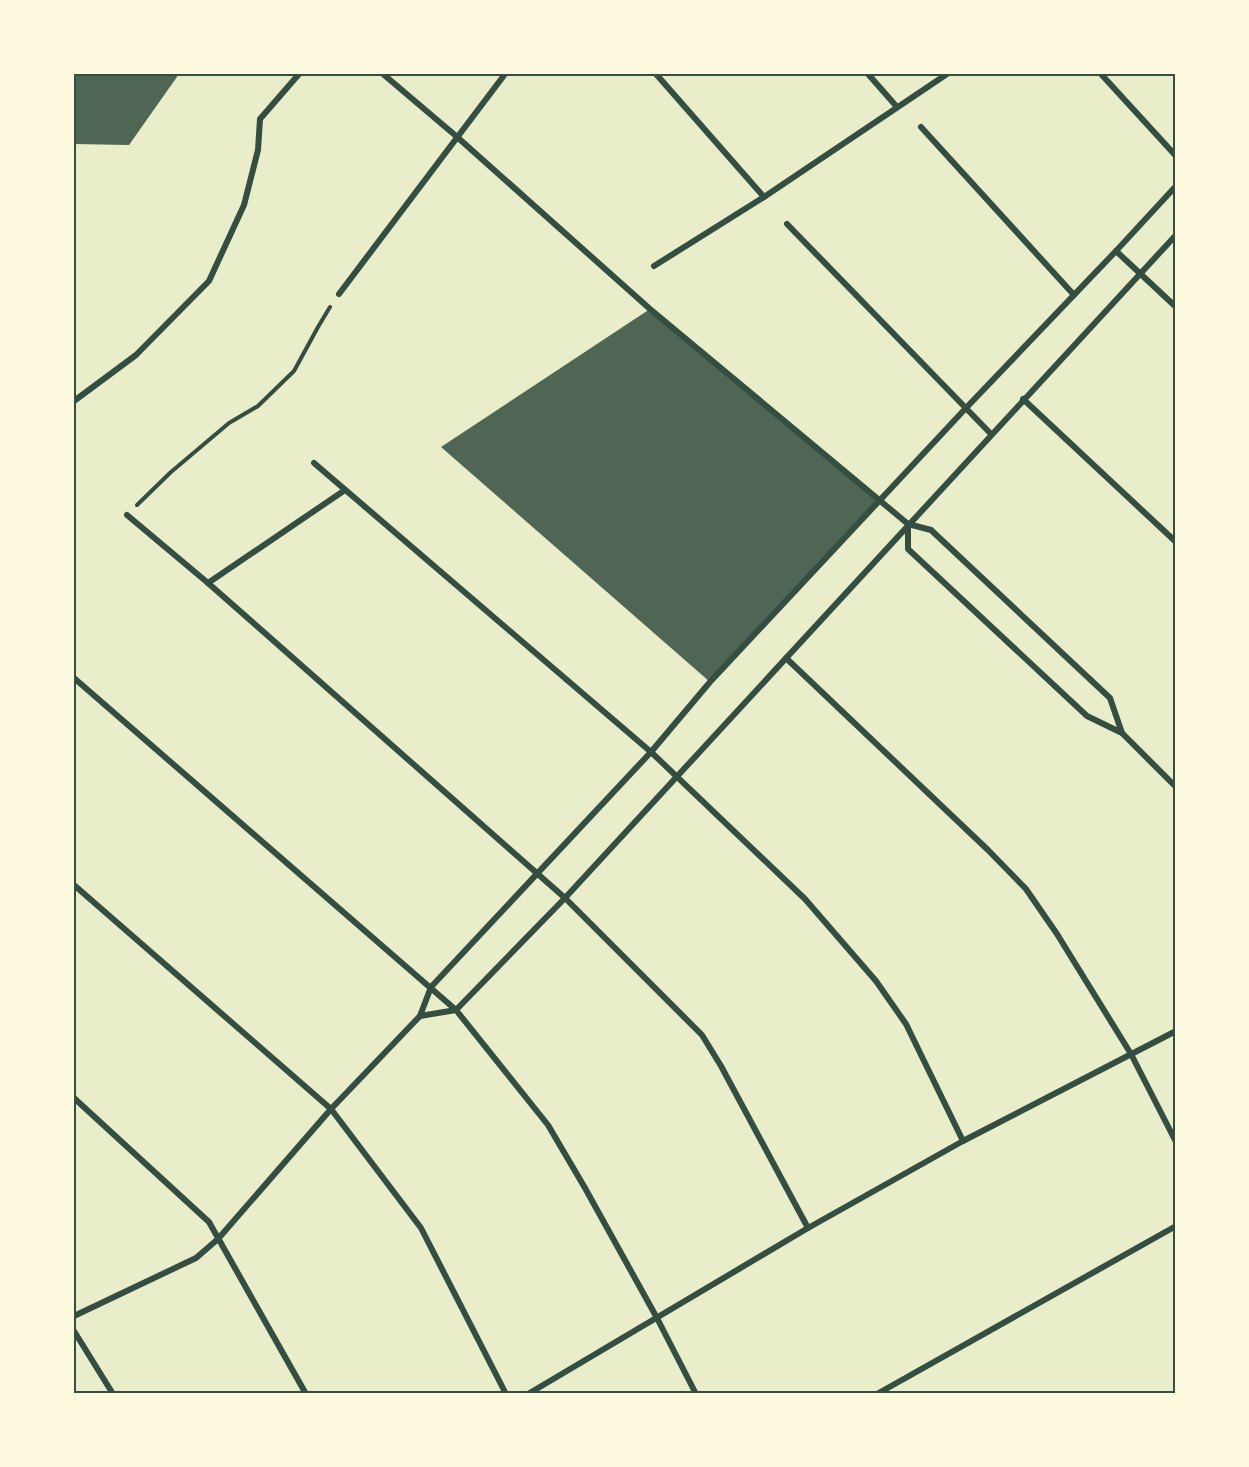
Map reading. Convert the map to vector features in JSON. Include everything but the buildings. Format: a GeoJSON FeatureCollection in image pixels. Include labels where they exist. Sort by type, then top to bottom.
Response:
{"type":"FeatureCollection","features":[{"type":"Feature","properties":{"kind":"street"},"geometry":{"type":"LineString","coordinates":[[74,401],[136,355],[209,281],[244,205],[258,150],[260,120],[299,74]]}},
{"type":"Feature","properties":{"kind":"street"},"geometry":{"type":"LineString","coordinates":[[383,74],[650,309],[908,524],[931,530],[1110,698],[1122,734]]}},
{"type":"Feature","properties":{"kind":"street"},"geometry":{"type":"LineString","coordinates":[[339,294],[505,74]]}},
{"type":"Feature","properties":{"kind":"street"},"geometry":{"type":"LineString","coordinates":[[656,74],[764,197]]}},
{"type":"Feature","properties":{"kind":"street"},"geometry":{"type":"LineString","coordinates":[[868,74],[897,107]]}},
{"type":"Feature","properties":{"kind":"street"},"geometry":{"type":"LineString","coordinates":[[654,266],[764,197],[947,74]]}},
{"type":"Feature","properties":{"kind":"street"},"geometry":{"type":"LineString","coordinates":[[1101,74],[1176,156]]}},
{"type":"Feature","properties":{"kind":"street"},"geometry":{"type":"LineString","coordinates":[[921,127],[1074,295]]}},
{"type":"Feature","properties":{"kind":"street"},"geometry":{"type":"LineString","coordinates":[[74,1316],[196,1258],[218,1239],[331,1109],[420,1016],[431,987],[651,752],[710,682],[1176,186]]}},
{"type":"Feature","properties":{"kind":"street"},"geometry":{"type":"LineString","coordinates":[[787,224],[991,434]]}},
{"type":"Feature","properties":{"kind":"street"},"geometry":{"type":"LineString","coordinates":[[420,1016],[456,1010],[565,898],[1176,235]]}},
{"type":"Feature","properties":{"kind":"street"},"geometry":{"type":"LineString","coordinates":[[1116,251],[1176,307]]}},
{"type":"Feature","properties":{"kind":"street"},"geometry":{"type":"LineString","coordinates":[[1023,399],[1176,542]]}},
{"type":"Feature","properties":{"kind":"street"},"geometry":{"type":"LineString","coordinates":[[314,463],[651,752],[805,899],[876,981],[906,1024],[963,1141]]}},
{"type":"Feature","properties":{"kind":"street"},"geometry":{"type":"LineString","coordinates":[[208,583],[345,490]]}},
{"type":"Feature","properties":{"kind":"street"},"geometry":{"type":"LineString","coordinates":[[127,515],[208,583],[565,898],[702,1035],[808,1228]]}},
{"type":"Feature","properties":{"kind":"street"},"geometry":{"type":"LineString","coordinates":[[908,524],[908,549],[1087,716],[1122,734],[1176,788]]}},
{"type":"Feature","properties":{"kind":"street"},"geometry":{"type":"LineString","coordinates":[[786,658],[1026,889],[1131,1054],[1176,1142]]}},
{"type":"Feature","properties":{"kind":"street"},"geometry":{"type":"LineString","coordinates":[[74,678],[456,1010],[548,1125],[657,1318],[696,1394]]}},
{"type":"Feature","properties":{"kind":"street"},"geometry":{"type":"LineString","coordinates":[[74,885],[331,1109],[421,1228],[506,1394]]}},
{"type":"Feature","properties":{"kind":"street"},"geometry":{"type":"LineString","coordinates":[[528,1394],[808,1228],[963,1141],[1176,1031]]}},
{"type":"Feature","properties":{"kind":"street"},"geometry":{"type":"LineString","coordinates":[[74,1098],[209,1222],[306,1394]]}},
{"type":"Feature","properties":{"kind":"street"},"geometry":{"type":"LineString","coordinates":[[877,1394],[1176,1226]]}},
{"type":"Feature","properties":{"kind":"street"},"geometry":{"type":"LineString","coordinates":[[74,1331],[113,1394]]}},
{"type":"Feature","properties":{"kind":"path"},"geometry":{"type":"LineString","coordinates":[[127,515],[171,472],[229,423],[258,406],[294,371],[339,294]]}}]}
